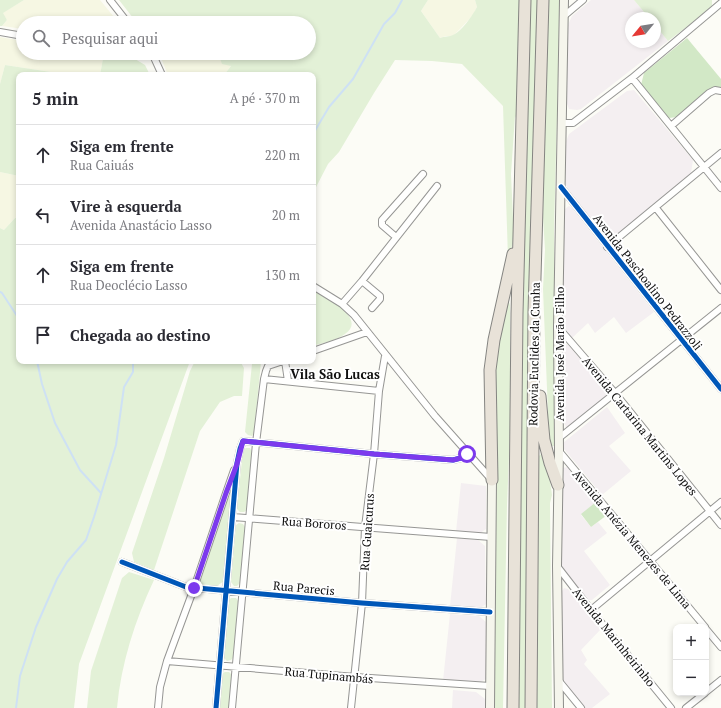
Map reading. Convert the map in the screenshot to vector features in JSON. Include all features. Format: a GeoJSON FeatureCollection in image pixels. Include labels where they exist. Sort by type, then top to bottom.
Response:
{"type":"FeatureCollection","features":[{"type":"Feature","properties":{"kind":"highway","name":"Rodovia Euclides da Cunha"},"geometry":{"type":"LineString","coordinates":[[513,708],[519,220],[526,0]]}},
{"type":"Feature","properties":{"kind":"highway","name":"Rodovia Euclides da Cunha"},"geometry":{"type":"LineString","coordinates":[[531,708],[534,329],[544,0]]}},
{"type":"Feature","properties":{"kind":"highway"},"geometry":{"type":"LineString","coordinates":[[492,480],[490,370],[494,340],[511,266],[519,220]]}},
{"type":"Feature","properties":{"kind":"highway"},"geometry":{"type":"LineString","coordinates":[[534,329],[544,440],[558,485]]}},
{"type":"Feature","properties":{"kind":"main road","name":"Avenida José Marão Filho"},"geometry":{"type":"LineString","coordinates":[[559,708],[557,566],[559,451],[558,327],[564,0]]}},
{"type":"Feature","properties":{"kind":"main road"},"geometry":{"type":"LineString","coordinates":[[490,708],[492,480]]}},
{"type":"Feature","properties":{"kind":"street"},"geometry":{"type":"LineString","coordinates":[[110,0],[123,16]]}},
{"type":"Feature","properties":{"kind":"street"},"geometry":{"type":"LineString","coordinates":[[564,16],[583,0]]}},
{"type":"Feature","properties":{"kind":"street"},"geometry":{"type":"LineString","coordinates":[[561,123],[573,123],[632,78],[721,3]]}},
{"type":"Feature","properties":{"kind":"street"},"geometry":{"type":"LineString","coordinates":[[0,32],[16,35]]}},
{"type":"Feature","properties":{"kind":"street"},"geometry":{"type":"LineString","coordinates":[[155,60],[161,72]]}},
{"type":"Feature","properties":{"kind":"street"},"geometry":{"type":"LineString","coordinates":[[632,78],[721,188]]}},
{"type":"Feature","properties":{"kind":"street"},"geometry":{"type":"LineString","coordinates":[[671,126],[709,93],[719,90]]}},
{"type":"Feature","properties":{"kind":"street"},"geometry":{"type":"LineString","coordinates":[[608,247],[721,153]]}},
{"type":"Feature","properties":{"kind":"street"},"geometry":{"type":"LineString","coordinates":[[396,237],[382,225],[382,220],[423,174]]}},
{"type":"Feature","properties":{"kind":"street"},"geometry":{"type":"LineString","coordinates":[[342,304],[438,186]]}},
{"type":"Feature","properties":{"kind":"street","name":"Avenida Paschoalino Pedrazzoli"},"geometry":{"type":"LineString","coordinates":[[561,186],[721,389]]}},
{"type":"Feature","properties":{"kind":"street"},"geometry":{"type":"LineString","coordinates":[[656,208],[721,290]]}},
{"type":"Feature","properties":{"kind":"street"},"geometry":{"type":"LineString","coordinates":[[362,281],[380,296],[380,299],[372,308]]}},
{"type":"Feature","properties":{"kind":"street"},"geometry":{"type":"LineString","coordinates":[[316,288],[342,304],[354,315],[385,356],[467,454],[492,480]]}},
{"type":"Feature","properties":{"kind":"street"},"geometry":{"type":"LineString","coordinates":[[558,438],[721,308]]}},
{"type":"Feature","properties":{"kind":"street","name":"Avenida Cartarina Martins Lopes"},"geometry":{"type":"LineString","coordinates":[[558,327],[615,394],[721,525]]}},
{"type":"Feature","properties":{"kind":"street"},"geometry":{"type":"LineString","coordinates":[[316,349],[367,332]]}},
{"type":"Feature","properties":{"kind":"street","name":"Rua Guaicurus"},"geometry":{"type":"LineString","coordinates":[[351,708],[362,603],[365,527],[374,454],[379,391],[385,356]]}},
{"type":"Feature","properties":{"kind":"street"},"geometry":{"type":"LineString","coordinates":[[232,708],[256,443],[264,379],[268,366],[274,364]]}},
{"type":"Feature","properties":{"kind":"street"},"geometry":{"type":"LineString","coordinates":[[285,364],[288,381]]}},
{"type":"Feature","properties":{"kind":"street"},"geometry":{"type":"LineString","coordinates":[[264,379],[379,391]]}},
{"type":"Feature","properties":{"kind":"street"},"geometry":{"type":"LineString","coordinates":[[158,708],[160,688],[167,660],[194,588],[237,464],[243,441],[453,460],[461,458],[467,454]]}},
{"type":"Feature","properties":{"kind":"street","name":"Avenida Anézia Menezes de Lima"},"geometry":{"type":"LineString","coordinates":[[559,451],[702,624]]}},
{"type":"Feature","properties":{"kind":"street"},"geometry":{"type":"LineString","coordinates":[[216,708],[237,464]]}},
{"type":"Feature","properties":{"kind":"street"},"geometry":{"type":"LineString","coordinates":[[590,610],[721,502]]}},
{"type":"Feature","properties":{"kind":"street","name":"Rua Bororos"},"geometry":{"type":"LineString","coordinates":[[233,518],[250,518],[491,537]]}},
{"type":"Feature","properties":{"kind":"street","name":"Rua Parecis"},"geometry":{"type":"LineString","coordinates":[[122,562],[186,587],[226,592],[242,592],[362,603],[490,612]]}},
{"type":"Feature","properties":{"kind":"street","name":"Avenida Marinheirinho"},"geometry":{"type":"LineString","coordinates":[[557,566],[590,610],[672,708]]}},
{"type":"Feature","properties":{"kind":"street","name":"Avenida Anézia Menezes de Lima"},"geometry":{"type":"LineString","coordinates":[[709,633],[721,647]]}},
{"type":"Feature","properties":{"kind":"street","name":"Rua Tupinambás"},"geometry":{"type":"LineString","coordinates":[[167,660],[355,678],[490,686]]}},
{"type":"Feature","properties":{"kind":"street"},"geometry":{"type":"LineString","coordinates":[[709,690],[721,680]]}},
{"type":"Feature","properties":{"kind":"street"},"geometry":{"type":"LineString","coordinates":[[559,681],[581,708]]}},
{"type":"Feature","properties":{"kind":"street"},"geometry":{"type":"LineString","coordinates":[[686,708],[701,696]]}},
{"type":"Feature","properties":{"kind":"shaded area"},"geometry":{"type":"Polygon","coordinates":[[[591,0],[634,0],[644,12],[625,12],[625,48],[659,48],[581,109],[577,110],[569,109],[566,101],[568,25],[572,16],[591,0]]]}},
{"type":"Feature","properties":{"kind":"shaded area"},"geometry":{"type":"Polygon","coordinates":[[[661,32],[668,41],[661,46],[661,32]]]}},
{"type":"Feature","properties":{"kind":"shaded area"},"geometry":{"type":"Polygon","coordinates":[[[634,90],[693,160],[691,173],[612,240],[605,240],[569,193],[566,185],[565,144],[569,134],[627,91],[634,90]]]}},
{"type":"Feature","properties":{"kind":"shaded area"},"geometry":{"type":"Polygon","coordinates":[[[569,206],[654,312],[626,333],[614,317],[595,333],[588,323],[572,338],[563,325],[564,211],[569,206]]]}},
{"type":"Feature","properties":{"kind":"shaded area"},"geometry":{"type":"Polygon","coordinates":[[[565,344],[568,345],[606,388],[607,392],[606,396],[566,427],[563,420],[562,349],[565,344]]]}},
{"type":"Feature","properties":{"kind":"shaded area"},"geometry":{"type":"Polygon","coordinates":[[[607,407],[625,433],[609,446],[631,471],[602,495],[564,449],[563,443],[607,407]]]}},
{"type":"Feature","properties":{"kind":"shaded area"},"geometry":{"type":"Polygon","coordinates":[[[567,467],[596,502],[581,515],[591,527],[598,522],[607,533],[584,551],[610,585],[592,600],[587,600],[561,566],[562,471],[563,468],[567,467]]]}},
{"type":"Feature","properties":{"kind":"shaded area"},"geometry":{"type":"Polygon","coordinates":[[[461,483],[486,486],[486,529],[479,534],[456,532],[461,483]]]}},
{"type":"Feature","properties":{"kind":"shaded area"},"geometry":{"type":"Polygon","coordinates":[[[457,538],[478,540],[485,546],[486,604],[479,609],[450,606],[457,538]]]}},
{"type":"Feature","properties":{"kind":"shaded area"},"geometry":{"type":"Polygon","coordinates":[[[564,588],[568,589],[601,629],[581,650],[587,660],[584,664],[610,694],[592,708],[584,708],[563,683],[561,677],[561,593],[564,588]]]}},
{"type":"Feature","properties":{"kind":"shaded area"},"geometry":{"type":"Polygon","coordinates":[[[450,614],[479,616],[486,622],[486,679],[479,683],[443,681],[450,614]]]}},
{"type":"Feature","properties":{"kind":"shaded area"},"geometry":{"type":"Polygon","coordinates":[[[453,690],[476,692],[485,699],[485,708],[452,708],[453,690]]]}},
{"type":"Feature","properties":{"kind":"green space"},"geometry":{"type":"Polygon","coordinates":[[[0,0],[24,0],[3,13],[7,20],[2,26],[0,26],[0,0]]]}},
{"type":"Feature","properties":{"kind":"green space"},"geometry":{"type":"Polygon","coordinates":[[[24,0],[100,0],[113,16],[16,16],[16,28],[2,26],[7,20],[2,13],[24,0]]]}},
{"type":"Feature","properties":{"kind":"green space"},"geometry":{"type":"Polygon","coordinates":[[[119,0],[428,0],[421,11],[440,38],[452,36],[463,27],[477,7],[475,0],[560,0],[554,230],[555,446],[549,444],[546,437],[548,414],[543,289],[545,250],[543,217],[544,165],[527,708],[517,708],[525,137],[515,116],[511,174],[514,240],[508,258],[503,106],[462,64],[432,61],[395,60],[339,152],[328,164],[316,187],[316,72],[226,72],[231,66],[222,64],[221,60],[316,60],[316,16],[132,16],[119,0]]]}},
{"type":"Feature","properties":{"kind":"green space"},"geometry":{"type":"Polygon","coordinates":[[[428,0],[475,0],[477,7],[474,14],[453,36],[440,38],[421,11],[428,0]]]}},
{"type":"Feature","properties":{"kind":"green space"},"geometry":{"type":"Polygon","coordinates":[[[634,0],[712,0],[712,8],[668,41],[661,32],[661,12],[644,12],[634,0]]]}},
{"type":"Feature","properties":{"kind":"green space"},"geometry":{"type":"Polygon","coordinates":[[[0,37],[16,40],[16,60],[103,60],[101,72],[51,72],[5,65],[0,84],[0,37]]]}},
{"type":"Feature","properties":{"kind":"green space"},"geometry":{"type":"Polygon","coordinates":[[[687,38],[721,79],[721,88],[677,117],[669,118],[641,85],[644,73],[687,38]]]}},
{"type":"Feature","properties":{"kind":"green space"},"geometry":{"type":"Polygon","coordinates":[[[103,60],[137,60],[145,65],[148,72],[101,72],[103,60]]]}},
{"type":"Feature","properties":{"kind":"green space"},"geometry":{"type":"Polygon","coordinates":[[[162,60],[222,60],[231,66],[226,72],[167,72],[162,60]]]}},
{"type":"Feature","properties":{"kind":"green space"},"geometry":{"type":"Polygon","coordinates":[[[5,65],[51,72],[16,72],[16,175],[0,172],[0,84],[5,65]]]}},
{"type":"Feature","properties":{"kind":"green space"},"geometry":{"type":"Polygon","coordinates":[[[0,172],[16,175],[16,218],[4,230],[0,228],[0,172]]]}},
{"type":"Feature","properties":{"kind":"green space"},"geometry":{"type":"Polygon","coordinates":[[[16,218],[16,364],[189,364],[79,664],[74,708],[0,708],[0,228],[4,230],[16,218]]]}},
{"type":"Feature","properties":{"kind":"green space"},"geometry":{"type":"Polygon","coordinates":[[[316,293],[342,309],[351,321],[351,328],[345,334],[334,340],[316,345],[316,293]]]}},
{"type":"Feature","properties":{"kind":"green space"},"geometry":{"type":"Polygon","coordinates":[[[509,302],[510,431],[503,708],[494,708],[492,370],[505,304],[509,302]]]}},
{"type":"Feature","properties":{"kind":"green space"},"geometry":{"type":"Polygon","coordinates":[[[194,364],[242,364],[244,368],[242,396],[234,396],[220,402],[200,431],[154,570],[134,562],[132,553],[164,458],[190,371],[194,364]]]}},
{"type":"Feature","properties":{"kind":"green space"},"geometry":{"type":"Polygon","coordinates":[[[252,364],[261,364],[254,433],[252,436],[245,432],[252,364]]]}},
{"type":"Feature","properties":{"kind":"green space"},"geometry":{"type":"Polygon","coordinates":[[[250,448],[252,452],[247,510],[240,512],[237,509],[243,450],[250,448]]]}},
{"type":"Feature","properties":{"kind":"green space"},"geometry":{"type":"Polygon","coordinates":[[[541,454],[545,456],[547,460],[552,495],[550,503],[552,708],[537,708],[539,456],[541,454]]]}},
{"type":"Feature","properties":{"kind":"green space"},"geometry":{"type":"Polygon","coordinates":[[[230,496],[231,499],[224,581],[217,586],[201,585],[200,579],[227,497],[230,496]]]}},
{"type":"Feature","properties":{"kind":"green space"},"geometry":{"type":"Polygon","coordinates":[[[596,502],[607,515],[591,527],[581,514],[596,502]]]}},
{"type":"Feature","properties":{"kind":"green space"},"geometry":{"type":"Polygon","coordinates":[[[239,523],[243,524],[245,527],[240,583],[237,586],[234,586],[231,582],[236,525],[239,523]]]}},
{"type":"Feature","properties":{"kind":"green space"},"geometry":{"type":"Polygon","coordinates":[[[129,572],[154,580],[135,626],[125,659],[117,708],[87,708],[91,671],[122,578],[129,572]]]}},
{"type":"Feature","properties":{"kind":"green space"},"geometry":{"type":"Polygon","coordinates":[[[231,598],[236,598],[238,601],[233,658],[227,661],[224,658],[229,600],[231,598]]]}},
{"type":"Feature","properties":{"kind":"green space"},"geometry":{"type":"Polygon","coordinates":[[[229,672],[232,675],[229,708],[220,708],[223,673],[229,672]]]}},
{"type":"Feature","properties":{"kind":"waterway"},"geometry":{"type":"LineString","coordinates":[[316,129],[329,107],[353,79],[384,24],[395,13],[402,0]]}},
{"type":"Feature","properties":{"kind":"waterway"},"geometry":{"type":"LineString","coordinates":[[0,292],[16,314]]}},
{"type":"Feature","properties":{"kind":"waterway"},"geometry":{"type":"LineString","coordinates":[[38,364],[42,384],[55,423],[80,470],[101,493]]}},
{"type":"Feature","properties":{"kind":"waterway"},"geometry":{"type":"LineString","coordinates":[[16,708],[20,676],[36,627],[57,579],[67,562],[86,540],[94,517],[116,445],[124,387],[133,372],[133,364]]}},
{"type":"Feature","properties":{"kind":"cycle path"},"geometry":{"type":"LineString","coordinates":[[561,187],[721,389]]}},
{"type":"Feature","properties":{"kind":"cycle path"},"geometry":{"type":"LineString","coordinates":[[216,708],[237,463],[243,441],[453,460],[461,458],[467,454]]}},
{"type":"Feature","properties":{"kind":"cycle path"},"geometry":{"type":"LineString","coordinates":[[122,562],[186,587],[362,603],[490,612]]}},
{"type":"Feature","properties":{"kind":"district","name":"Vila São Lucas"},"geometry":{"type":"Point","coordinates":[335,374]}},
{"type":"Feature","properties":{"kind":"route"},"geometry":{"type":"LineString","coordinates":[[194,588],[237,464],[243,441],[453,460],[461,458],[467,454]]}}]}
